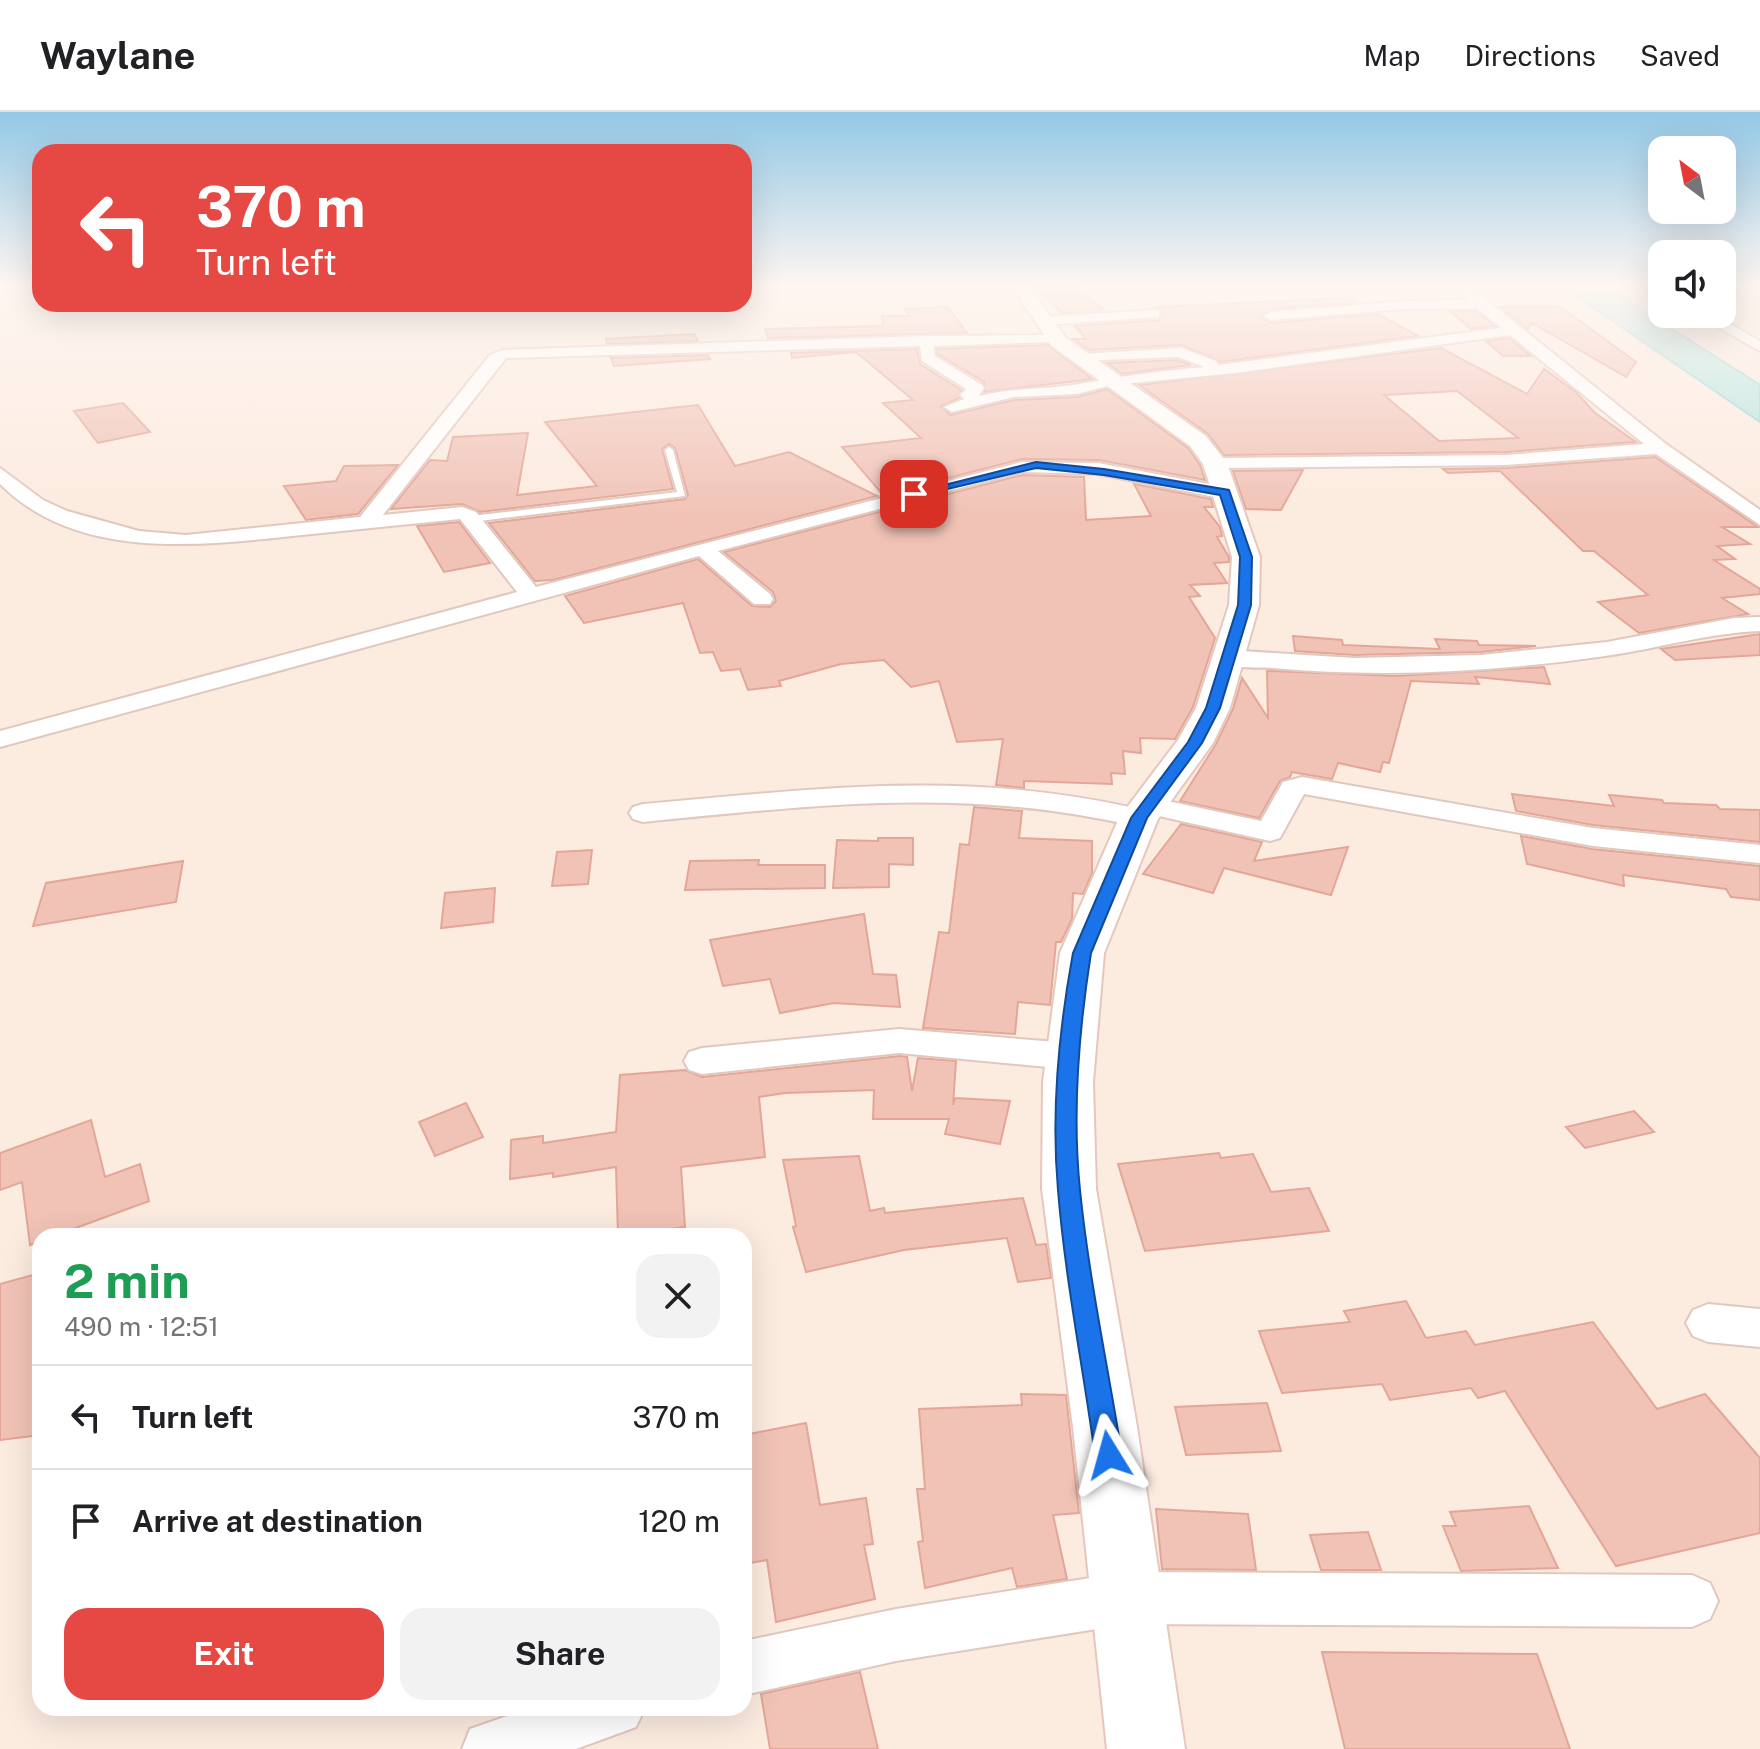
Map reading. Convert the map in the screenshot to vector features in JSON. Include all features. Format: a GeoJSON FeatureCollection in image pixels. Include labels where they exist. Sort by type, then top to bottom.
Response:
{"type":"FeatureCollection","features":[{"type":"Feature","properties":{"kind":"street"},"geometry":{"type":"LineString","coordinates":[[367,522],[493,362]]}},
{"type":"Feature","properties":{"kind":"street"},"geometry":{"type":"LineString","coordinates":[[934,362],[976,388],[968,395],[976,401]]}},
{"type":"Feature","properties":{"kind":"street"},"geometry":{"type":"LineString","coordinates":[[952,407],[1014,392],[1077,389],[1070,362]]}},
{"type":"Feature","properties":{"kind":"street"},"geometry":{"type":"LineString","coordinates":[[1097,362],[1185,429],[1220,478],[1246,557],[1244,605],[1213,708],[1195,743],[1144,811],[1082,953],[1069,1056],[1069,1189],[1128,1598],[1146,1749]]}},
{"type":"Feature","properties":{"kind":"street"},"geometry":{"type":"LineString","coordinates":[[1189,362],[1222,369],[1270,362]]}},
{"type":"Feature","properties":{"kind":"street"},"geometry":{"type":"LineString","coordinates":[[1206,362],[1222,369]]}},
{"type":"Feature","properties":{"kind":"street"},"geometry":{"type":"LineString","coordinates":[[1556,362],[1660,448],[1760,519]]}},
{"type":"Feature","properties":{"kind":"street"},"geometry":{"type":"LineString","coordinates":[[0,739],[703,549],[1036,465],[1220,478],[1500,467],[1660,448]]}},
{"type":"Feature","properties":{"kind":"street"},"geometry":{"type":"LineString","coordinates":[[0,474],[18,493],[66,517],[158,541],[450,512],[471,519],[532,597]]}},
{"type":"Feature","properties":{"kind":"street"},"geometry":{"type":"LineString","coordinates":[[703,549],[762,599]]}},
{"type":"Feature","properties":{"kind":"street"},"geometry":{"type":"LineString","coordinates":[[1226,657],[1315,666],[1479,664],[1556,659],[1734,625],[1760,624]]}},
{"type":"Feature","properties":{"kind":"street"},"geometry":{"type":"LineString","coordinates":[[643,813],[919,790],[1019,793],[1270,832],[1293,788],[1302,785],[1593,837],[1760,854]]}},
{"type":"Feature","properties":{"kind":"street"},"geometry":{"type":"LineString","coordinates":[[702,1061],[899,1041],[1069,1056]]}},
{"type":"Feature","properties":{"kind":"street"},"geometry":{"type":"LineString","coordinates":[[1708,1323],[1760,1328]]}},
{"type":"Feature","properties":{"kind":"street"},"geometry":{"type":"LineString","coordinates":[[752,1666],[896,1635],[1128,1598],[1692,1601]]}},
{"type":"Feature","properties":{"kind":"street"},"geometry":{"type":"LineString","coordinates":[[490,1749],[592,1716]]}},
{"type":"Feature","properties":{"kind":"lane"},"geometry":{"type":"LineString","coordinates":[[471,519],[682,494],[669,450]]}},
{"type":"Feature","properties":{"kind":"water"},"geometry":{"type":"Polygon","coordinates":[[[1673,362],[1725,362],[1760,385],[1760,422],[1673,362]]]}},
{"type":"Feature","properties":{"kind":"building"},"geometry":{"type":"Polygon","coordinates":[[[613,362],[663,362],[614,366],[613,362]]]}},
{"type":"Feature","properties":{"kind":"building"},"geometry":{"type":"Polygon","coordinates":[[[868,362],[920,362],[961,390],[959,398],[941,406],[950,415],[1014,400],[1077,397],[1107,389],[1188,448],[1200,465],[1205,480],[1099,460],[1022,459],[883,495],[842,447],[921,438],[883,403],[913,400],[868,362]]]}},
{"type":"Feature","properties":{"kind":"building"},"geometry":{"type":"Polygon","coordinates":[[[952,362],[1071,362],[1092,379],[985,392],[984,382],[952,362]]]}},
{"type":"Feature","properties":{"kind":"building"},"geometry":{"type":"Polygon","coordinates":[[[1184,362],[1191,365],[1122,374],[1107,363],[1184,362]]]}},
{"type":"Feature","properties":{"kind":"building"},"geometry":{"type":"Polygon","coordinates":[[[1324,362],[1468,362],[1527,394],[1544,369],[1576,392],[1595,413],[1636,442],[1506,452],[1224,455],[1208,434],[1139,385],[1324,362]],[[1457,391],[1384,395],[1439,441],[1518,438],[1457,391]]]}},
{"type":"Feature","properties":{"kind":"building"},"geometry":{"type":"Polygon","coordinates":[[[1601,362],[1636,362],[1626,377],[1601,362]]]}},
{"type":"Feature","properties":{"kind":"building"},"geometry":{"type":"Polygon","coordinates":[[[123,403],[150,432],[98,443],[74,411],[123,403]]]}},
{"type":"Feature","properties":{"kind":"building"},"geometry":{"type":"Polygon","coordinates":[[[698,405],[735,466],[789,452],[877,496],[553,580],[535,581],[489,523],[685,499],[688,495],[675,448],[669,444],[662,449],[673,489],[480,512],[462,504],[391,509],[430,460],[447,461],[453,437],[528,433],[517,495],[597,486],[545,422],[698,405]]]}},
{"type":"Feature","properties":{"kind":"building"},"geometry":{"type":"Polygon","coordinates":[[[1655,457],[1758,527],[1722,527],[1750,544],[1717,546],[1735,559],[1714,560],[1760,589],[1760,594],[1722,598],[1748,614],[1639,633],[1598,602],[1648,595],[1594,551],[1583,551],[1500,471],[1448,473],[1443,469],[1506,468],[1655,457]]]}},
{"type":"Feature","properties":{"kind":"building"},"geometry":{"type":"Polygon","coordinates":[[[398,465],[358,514],[306,520],[284,486],[336,481],[344,466],[398,465]]]}},
{"type":"Feature","properties":{"kind":"building"},"geometry":{"type":"Polygon","coordinates":[[[1303,470],[1281,510],[1246,509],[1233,471],[1303,470]]]}},
{"type":"Feature","properties":{"kind":"building"},"geometry":{"type":"Polygon","coordinates":[[[1022,475],[1084,477],[1086,520],[1151,516],[1134,484],[1211,499],[1213,507],[1204,507],[1220,527],[1222,536],[1217,537],[1229,557],[1229,562],[1214,563],[1227,583],[1190,585],[1200,596],[1189,597],[1215,638],[1193,707],[1175,739],[1140,738],[1141,753],[1123,751],[1125,774],[1111,773],[1112,784],[1024,781],[1024,788],[996,785],[1003,739],[957,742],[939,681],[911,687],[884,660],[841,664],[779,681],[781,686],[748,690],[740,669],[721,671],[713,652],[700,653],[683,603],[584,623],[565,596],[698,559],[752,606],[770,607],[776,601],[773,592],[724,552],[1022,475]]]}},
{"type":"Feature","properties":{"kind":"building"},"geometry":{"type":"Polygon","coordinates":[[[459,522],[490,563],[444,572],[417,526],[459,522]]]}},
{"type":"Feature","properties":{"kind":"building"},"geometry":{"type":"Polygon","coordinates":[[[1760,634],[1760,655],[1675,660],[1661,649],[1760,634]]]}},
{"type":"Feature","properties":{"kind":"building"},"geometry":{"type":"Polygon","coordinates":[[[1293,636],[1342,640],[1343,645],[1440,649],[1435,639],[1477,641],[1479,645],[1536,646],[1481,652],[1354,655],[1295,651],[1293,636]]]}},
{"type":"Feature","properties":{"kind":"building"},"geometry":{"type":"Polygon","coordinates":[[[1544,667],[1550,684],[1475,677],[1479,684],[1411,681],[1389,763],[1383,762],[1380,772],[1338,763],[1332,779],[1292,772],[1290,777],[1280,781],[1259,818],[1180,801],[1216,744],[1233,709],[1242,678],[1268,718],[1267,671],[1397,676],[1544,667]]]}},
{"type":"Feature","properties":{"kind":"building"},"geometry":{"type":"Polygon","coordinates":[[[1512,794],[1614,806],[1609,795],[1662,800],[1664,803],[1716,805],[1720,809],[1760,810],[1760,842],[1593,825],[1516,811],[1512,794]]]}},
{"type":"Feature","properties":{"kind":"building"},"geometry":{"type":"Polygon","coordinates":[[[974,807],[1022,811],[1019,838],[1092,841],[1092,873],[1083,894],[1073,893],[1072,919],[1061,942],[1056,942],[1050,1005],[1018,1002],[1015,1034],[923,1028],[939,932],[949,933],[960,844],[969,845],[974,807]]]}},
{"type":"Feature","properties":{"kind":"building"},"geometry":{"type":"Polygon","coordinates":[[[1181,824],[1262,842],[1254,861],[1348,847],[1331,895],[1224,868],[1213,893],[1143,874],[1181,824]]]}},
{"type":"Feature","properties":{"kind":"building"},"geometry":{"type":"Polygon","coordinates":[[[1521,836],[1592,849],[1760,866],[1760,900],[1731,897],[1726,889],[1623,875],[1624,886],[1527,864],[1521,836]]]}},
{"type":"Feature","properties":{"kind":"building"},"geometry":{"type":"Polygon","coordinates":[[[878,838],[913,838],[913,865],[889,864],[889,887],[833,888],[837,840],[878,841],[878,838]]]}},
{"type":"Feature","properties":{"kind":"building"},"geometry":{"type":"Polygon","coordinates":[[[592,850],[588,884],[552,886],[557,852],[592,850]]]}},
{"type":"Feature","properties":{"kind":"building"},"geometry":{"type":"Polygon","coordinates":[[[759,860],[758,865],[825,865],[825,888],[685,890],[690,861],[759,860]]]}},
{"type":"Feature","properties":{"kind":"building"},"geometry":{"type":"Polygon","coordinates":[[[183,861],[176,902],[33,926],[46,883],[183,861]]]}},
{"type":"Feature","properties":{"kind":"building"},"geometry":{"type":"Polygon","coordinates":[[[495,888],[493,922],[441,928],[445,893],[495,888]]]}},
{"type":"Feature","properties":{"kind":"building"},"geometry":{"type":"Polygon","coordinates":[[[864,914],[873,974],[896,975],[900,1007],[834,1003],[780,1013],[770,979],[723,986],[710,940],[864,914]]]}},
{"type":"Feature","properties":{"kind":"building"},"geometry":{"type":"Polygon","coordinates":[[[900,1056],[907,1057],[912,1091],[918,1058],[956,1061],[953,1105],[955,1098],[1010,1101],[1000,1144],[945,1134],[949,1119],[873,1119],[874,1090],[785,1093],[759,1097],[765,1157],[681,1167],[685,1227],[618,1228],[616,1167],[553,1177],[553,1173],[510,1179],[511,1140],[543,1136],[543,1143],[616,1132],[620,1075],[685,1070],[702,1077],[900,1056]]]}},
{"type":"Feature","properties":{"kind":"building"},"geometry":{"type":"Polygon","coordinates":[[[466,1103],[483,1137],[435,1156],[419,1122],[466,1103]]]}},
{"type":"Feature","properties":{"kind":"building"},"geometry":{"type":"Polygon","coordinates":[[[1634,1111],[1654,1132],[1585,1148],[1566,1127],[1634,1111]]]}},
{"type":"Feature","properties":{"kind":"building"},"geometry":{"type":"Polygon","coordinates":[[[91,1120],[105,1177],[140,1164],[149,1201],[76,1228],[32,1228],[30,1245],[22,1182],[0,1190],[0,1153],[91,1120]]]}},
{"type":"Feature","properties":{"kind":"building"},"geometry":{"type":"Polygon","coordinates":[[[1219,1153],[1221,1158],[1253,1154],[1271,1192],[1309,1188],[1329,1231],[1145,1251],[1118,1164],[1219,1153]]]}},
{"type":"Feature","properties":{"kind":"building"},"geometry":{"type":"Polygon","coordinates":[[[859,1156],[870,1211],[884,1208],[885,1213],[1023,1198],[1036,1245],[1046,1244],[1051,1278],[1018,1282],[1007,1238],[904,1250],[806,1272],[793,1227],[796,1226],[783,1160],[859,1156]]]}},
{"type":"Feature","properties":{"kind":"building"},"geometry":{"type":"Polygon","coordinates":[[[32,1275],[32,1436],[0,1440],[0,1284],[32,1275]]]}},
{"type":"Feature","properties":{"kind":"building"},"geometry":{"type":"Polygon","coordinates":[[[1406,1301],[1426,1338],[1466,1331],[1475,1345],[1593,1322],[1657,1409],[1705,1394],[1760,1458],[1760,1533],[1616,1566],[1505,1391],[1478,1398],[1471,1388],[1390,1400],[1382,1384],[1282,1393],[1259,1331],[1350,1322],[1344,1311],[1406,1301]]]}},
{"type":"Feature","properties":{"kind":"building"},"geometry":{"type":"Polygon","coordinates":[[[1021,1394],[1066,1395],[1079,1513],[1053,1515],[1067,1579],[1017,1587],[1012,1568],[925,1588],[918,1542],[923,1541],[917,1489],[925,1489],[919,1409],[1022,1405],[1021,1394]]]}},
{"type":"Feature","properties":{"kind":"building"},"geometry":{"type":"Polygon","coordinates":[[[1267,1403],[1281,1451],[1186,1455],[1175,1407],[1267,1403]]]}},
{"type":"Feature","properties":{"kind":"building"},"geometry":{"type":"Polygon","coordinates":[[[806,1423],[820,1505],[866,1498],[873,1544],[864,1545],[875,1599],[776,1622],[767,1560],[752,1563],[752,1433],[806,1423]]]}},
{"type":"Feature","properties":{"kind":"building"},"geometry":{"type":"Polygon","coordinates":[[[1529,1506],[1558,1568],[1461,1571],[1443,1526],[1456,1526],[1450,1512],[1529,1506]]]}},
{"type":"Feature","properties":{"kind":"building"},"geometry":{"type":"Polygon","coordinates":[[[1156,1509],[1248,1514],[1256,1570],[1162,1569],[1156,1509]]]}},
{"type":"Feature","properties":{"kind":"building"},"geometry":{"type":"Polygon","coordinates":[[[1368,1532],[1381,1570],[1321,1570],[1310,1535],[1368,1532]]]}},
{"type":"Feature","properties":{"kind":"building"},"geometry":{"type":"Polygon","coordinates":[[[1322,1652],[1537,1654],[1570,1749],[1345,1749],[1322,1652]]]}},
{"type":"Feature","properties":{"kind":"building"},"geometry":{"type":"Polygon","coordinates":[[[860,1672],[878,1749],[770,1749],[761,1694],[860,1672]]]}},
{"type":"Feature","properties":{"kind":"route"},"geometry":{"type":"LineString","coordinates":[[914,494],[1036,465],[1104,472],[1225,493],[1246,557],[1244,605],[1213,708],[1195,743],[1139,818],[1082,953],[1078,973],[1069,1056],[1069,1189],[1109,1455]]}}]}
